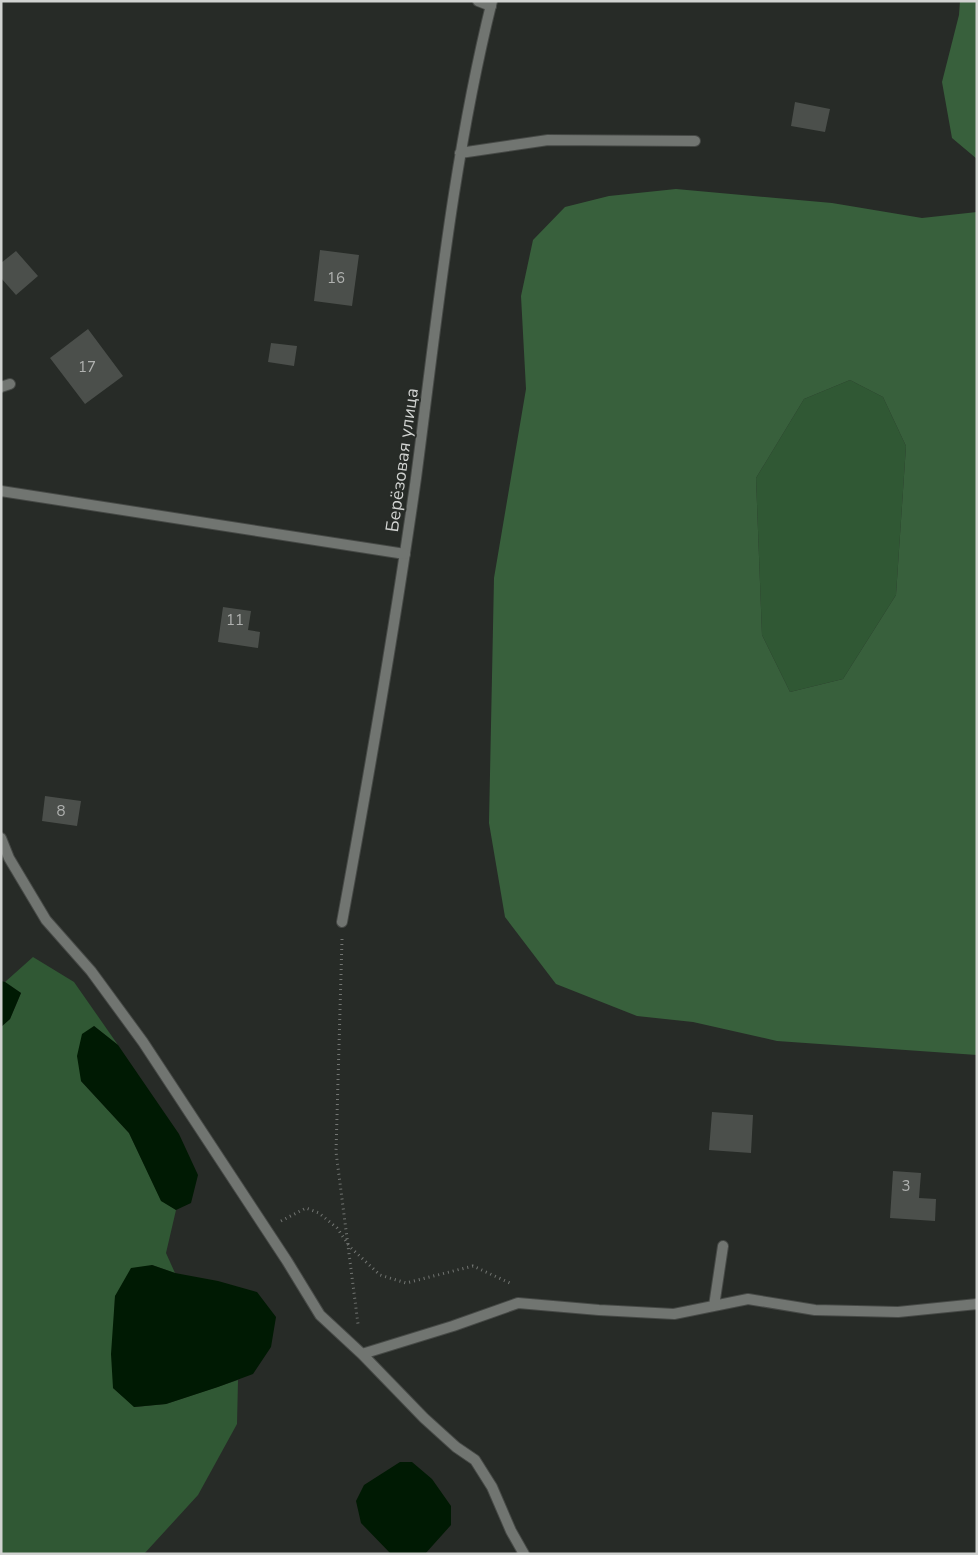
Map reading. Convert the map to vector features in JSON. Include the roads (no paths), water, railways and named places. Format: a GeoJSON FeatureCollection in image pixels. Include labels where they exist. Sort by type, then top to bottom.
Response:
{"type":"FeatureCollection","features":[{"type":"Feature","properties":{"kind":"street"},"geometry":{"type":"LineString","coordinates":[[478,1],[491,4]]}},
{"type":"Feature","properties":{"kind":"street","name":"Берёзовая улица"},"geometry":{"type":"LineString","coordinates":[[342,922],[372,761],[405,554],[460,153],[491,4]]}},
{"type":"Feature","properties":{"kind":"street"},"geometry":{"type":"LineString","coordinates":[[460,153],[548,140],[695,141]]}},
{"type":"Feature","properties":{"kind":"street"},"geometry":{"type":"LineString","coordinates":[[1,491],[405,554]]}},
{"type":"Feature","properties":{"kind":"street"},"geometry":{"type":"LineString","coordinates":[[1,838],[9,858],[46,920],[91,971],[143,1042],[320,1315],[362,1354],[424,1418],[456,1447],[475,1460],[492,1487],[511,1531],[524,1554]]}},
{"type":"Feature","properties":{"kind":"street"},"geometry":{"type":"LineString","coordinates":[[714,1306],[723,1246]]}},
{"type":"Feature","properties":{"kind":"street"},"geometry":{"type":"LineString","coordinates":[[362,1354],[453,1326],[518,1303],[674,1314],[748,1299],[815,1310],[898,1312],[977,1304]]}}]}
